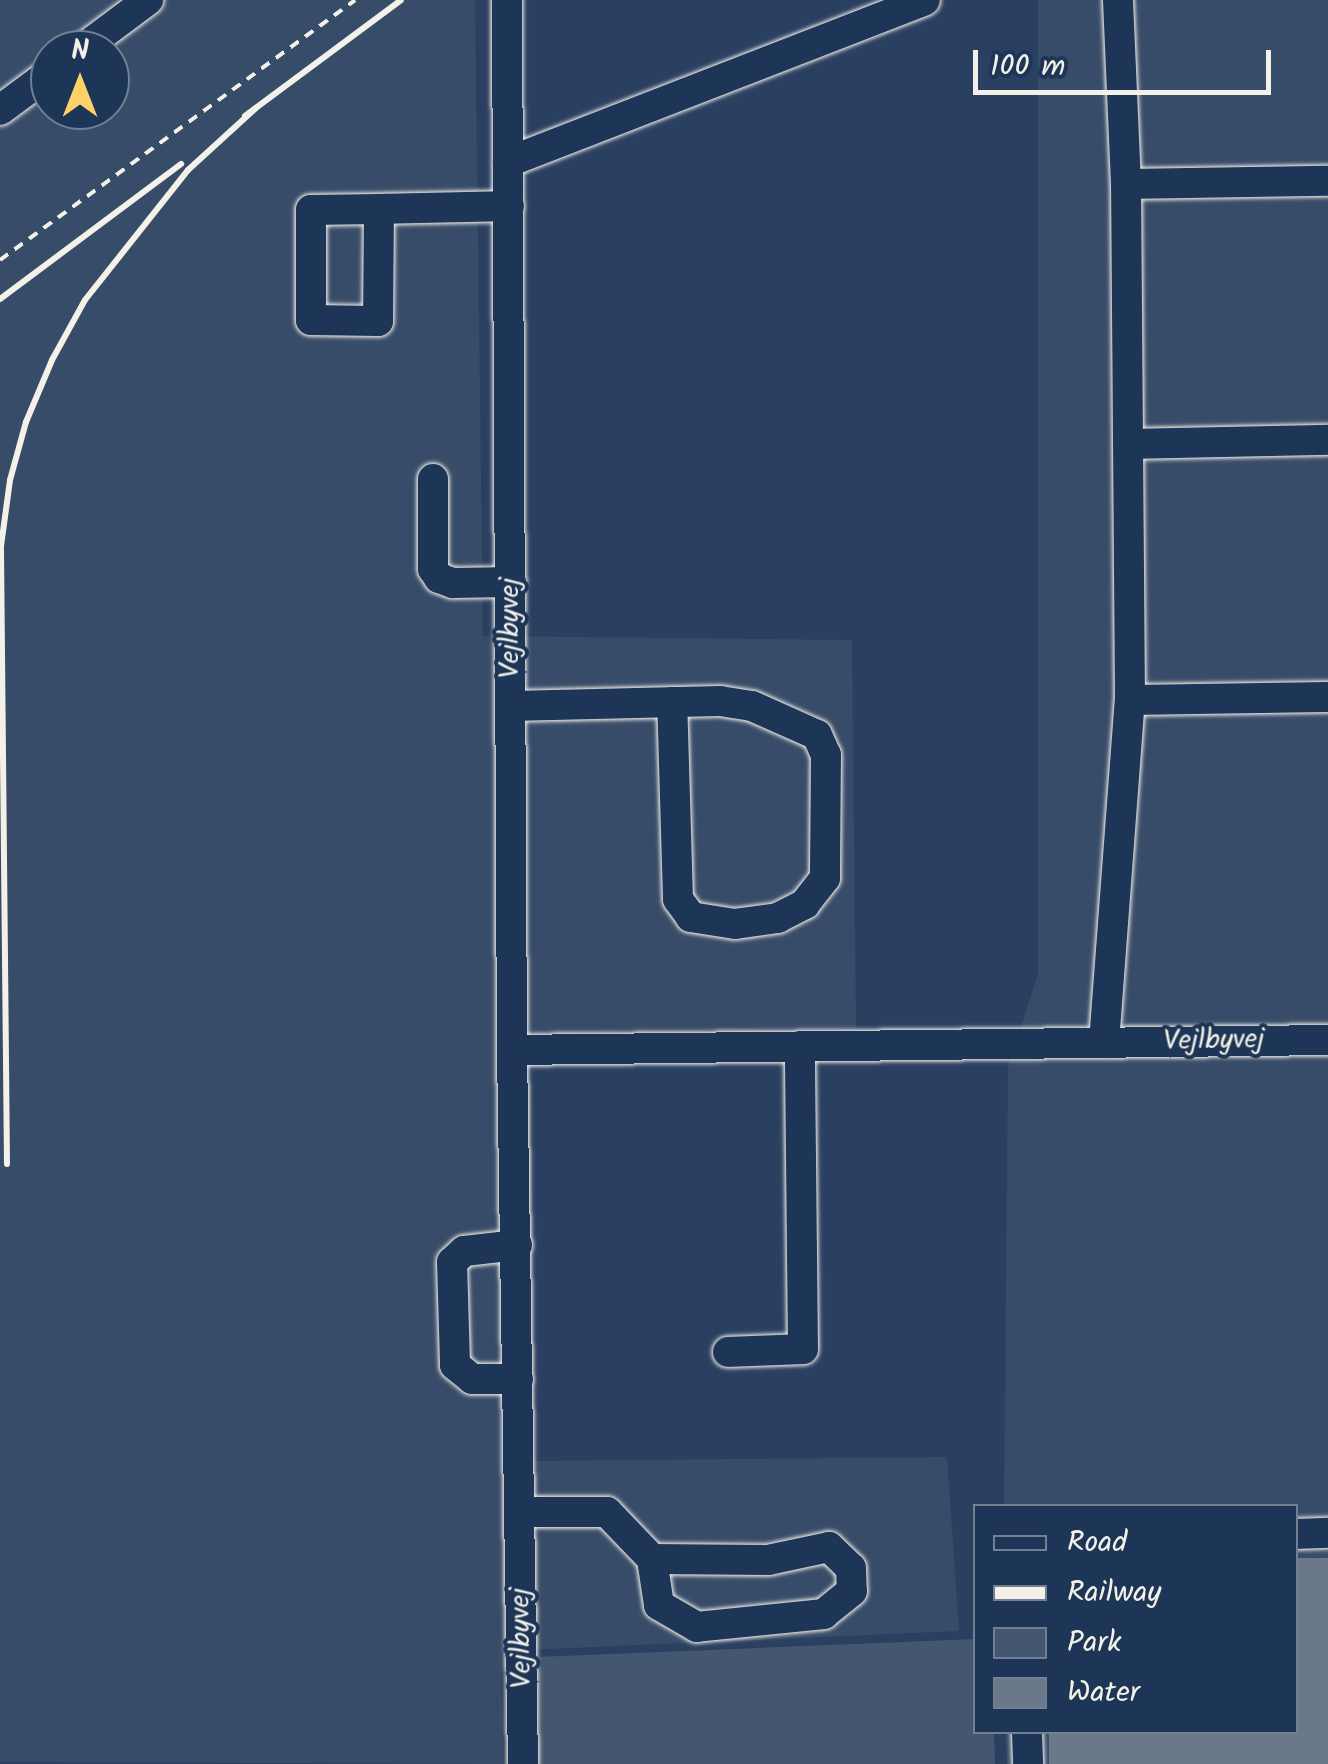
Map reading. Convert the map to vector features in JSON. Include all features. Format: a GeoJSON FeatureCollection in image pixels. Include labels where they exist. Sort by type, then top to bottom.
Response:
{"type":"FeatureCollection","features":[{"type":"Feature","properties":{"kind":"street"},"geometry":{"type":"LineString","coordinates":[[108,30],[148,0]]}},
{"type":"Feature","properties":{"kind":"street","name":"Vejlbyvej"},"geometry":{"type":"LineString","coordinates":[[508,0],[512,1050],[523,1764]]}},
{"type":"Feature","properties":{"kind":"street"},"geometry":{"type":"LineString","coordinates":[[508,162],[925,0]]}},
{"type":"Feature","properties":{"kind":"street"},"geometry":{"type":"LineString","coordinates":[[1104,1043],[1130,700],[1126,184],[1118,0]]}},
{"type":"Feature","properties":{"kind":"street"},"geometry":{"type":"LineString","coordinates":[[0,110],[30,88]]}},
{"type":"Feature","properties":{"kind":"street"},"geometry":{"type":"LineString","coordinates":[[1126,184],[1328,181]]}},
{"type":"Feature","properties":{"kind":"street"},"geometry":{"type":"LineString","coordinates":[[378,209],[509,206]]}},
{"type":"Feature","properties":{"kind":"street"},"geometry":{"type":"LineString","coordinates":[[1130,444],[1328,440]]}},
{"type":"Feature","properties":{"kind":"street"},"geometry":{"type":"LineString","coordinates":[[433,479],[433,570],[452,583],[511,582]]}},
{"type":"Feature","properties":{"kind":"street"},"geometry":{"type":"LineString","coordinates":[[1130,700],[1328,697]]}},
{"type":"Feature","properties":{"kind":"street"},"geometry":{"type":"LineString","coordinates":[[511,706],[672,702],[720,701],[752,706],[817,735],[826,754],[825,878],[804,904],[778,918],[735,924],[690,917],[678,900],[672,702]]}},
{"type":"Feature","properties":{"kind":"street","name":"Vejlbyvej"},"geometry":{"type":"LineString","coordinates":[[512,1050],[1328,1040]]}},
{"type":"Feature","properties":{"kind":"street"},"geometry":{"type":"LineString","coordinates":[[728,1352],[804,1349],[800,1046]]}},
{"type":"Feature","properties":{"kind":"street"},"geometry":{"type":"LineString","coordinates":[[517,1244],[464,1251],[452,1262],[455,1365],[472,1379],[518,1379]]}},
{"type":"Feature","properties":{"kind":"street"},"geometry":{"type":"LineString","coordinates":[[520,1512],[606,1512],[652,1559],[658,1604],[697,1628],[824,1614],[852,1591],[851,1568],[829,1547],[768,1560],[652,1559]]}},
{"type":"Feature","properties":{"kind":"street"},"geometry":{"type":"LineString","coordinates":[[1298,1534],[1328,1533]]}},
{"type":"Feature","properties":{"kind":"street"},"geometry":{"type":"LineString","coordinates":[[1027,1734],[1028,1764]]}},
{"type":"Feature","properties":{"kind":"path"},"geometry":{"type":"LineString","coordinates":[[0,260],[355,0]]}},
{"type":"Feature","properties":{"kind":"shaded area"},"geometry":{"type":"Polygon","coordinates":[[[0,0],[475,0],[483,636],[852,640],[856,1028],[530,1033],[534,1461],[947,1457],[959,1631],[501,1651],[502,1764],[0,1762],[0,0]]]}},
{"type":"Feature","properties":{"kind":"shaded area"},"geometry":{"type":"Polygon","coordinates":[[[1038,0],[1328,0],[1328,1764],[1007,1764],[1006,1734],[1298,1734],[1298,1504],[1004,1504],[1008,1066],[1038,974],[1038,0]]]}},
{"type":"Feature","properties":{"kind":"green space"},"geometry":{"type":"Polygon","coordinates":[[[973,1639],[973,1734],[994,1734],[995,1764],[539,1764],[537,1657],[973,1639]]]}},
{"type":"Feature","properties":{"kind":"water"},"geometry":{"type":"Polygon","coordinates":[[[1298,1558],[1328,1558],[1328,1764],[1049,1764],[1049,1734],[1298,1734],[1298,1558]]]}},
{"type":"Feature","properties":{"kind":"railway"},"geometry":{"type":"LineString","coordinates":[[245,116],[401,0]]}},
{"type":"Feature","properties":{"kind":"railway"},"geometry":{"type":"LineString","coordinates":[[7,1164],[1,546],[10,480],[26,422],[52,360],[85,300],[188,170],[256,108]]}},
{"type":"Feature","properties":{"kind":"railway"},"geometry":{"type":"LineString","coordinates":[[0,299],[181,164]]}}]}
